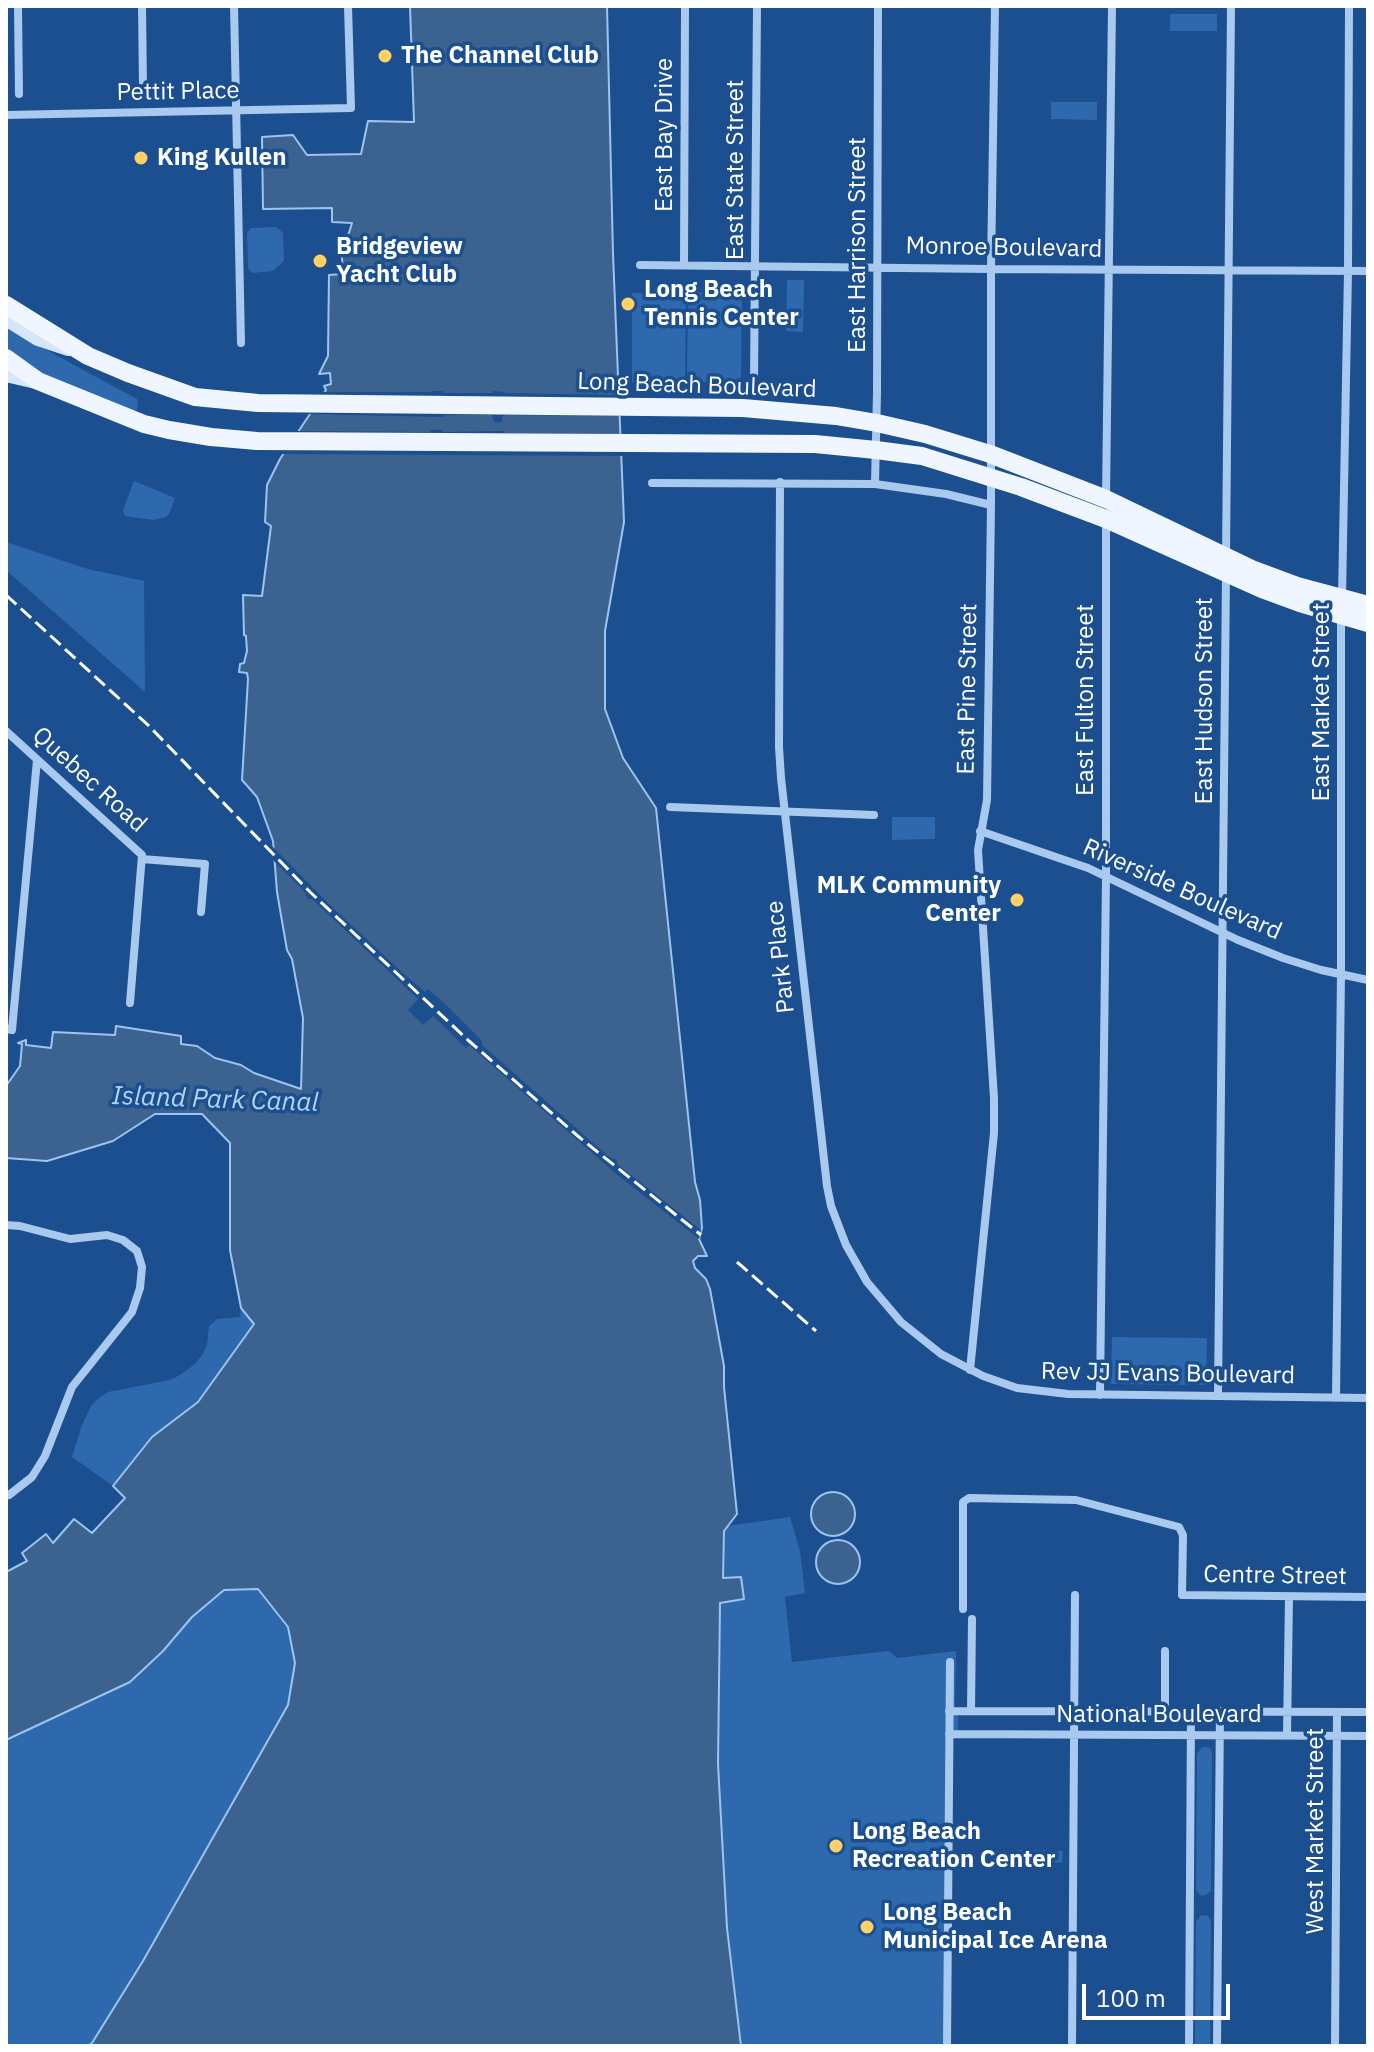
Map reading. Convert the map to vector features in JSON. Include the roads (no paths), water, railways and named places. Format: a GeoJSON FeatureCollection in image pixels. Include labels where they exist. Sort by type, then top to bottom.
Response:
{"type":"FeatureCollection","features":[{"type":"Feature","properties":{"kind":"main road"},"geometry":{"type":"LineString","coordinates":[[6,305],[88,356]]}},
{"type":"Feature","properties":{"kind":"main road","name":"Long Beach Boulevard"},"geometry":{"type":"LineString","coordinates":[[6,318],[38,338],[195,397],[258,403],[766,410],[877,423],[990,454],[1106,499],[1226,565]]}},
{"type":"Feature","properties":{"kind":"main road"},"geometry":{"type":"LineString","coordinates":[[6,358],[38,381]]}},
{"type":"Feature","properties":{"kind":"main road","name":"Long Beach Boulevard"},"geometry":{"type":"LineString","coordinates":[[6,374],[38,381],[144,424],[211,437],[257,441],[801,444],[922,456],[1021,487],[1226,565],[1297,586],[1368,623]]}},
{"type":"Feature","properties":{"kind":"main road","name":"Long Beach Boulevard"},"geometry":{"type":"LineString","coordinates":[[1342,608],[1368,605]]}},
{"type":"Feature","properties":{"kind":"street"},"geometry":{"type":"LineString","coordinates":[[18,6],[19,94]]}},
{"type":"Feature","properties":{"kind":"street"},"geometry":{"type":"LineString","coordinates":[[142,6],[143,88]]}},
{"type":"Feature","properties":{"kind":"street"},"geometry":{"type":"LineString","coordinates":[[234,6],[241,343]]}},
{"type":"Feature","properties":{"kind":"street","name":"Pettit Place"},"geometry":{"type":"LineString","coordinates":[[6,115],[351,108],[348,6]]}},
{"type":"Feature","properties":{"kind":"street","name":"East Bay Drive"},"geometry":{"type":"LineString","coordinates":[[684,264],[685,6]]}},
{"type":"Feature","properties":{"kind":"street","name":"East State Street"},"geometry":{"type":"LineString","coordinates":[[754,382],[757,6]]}},
{"type":"Feature","properties":{"kind":"street","name":"East Harrison Street"},"geometry":{"type":"LineString","coordinates":[[875,484],[878,6]]}},
{"type":"Feature","properties":{"kind":"street","name":"East Pine Street"},"geometry":{"type":"LineString","coordinates":[[970,1370],[994,1133],[978,850],[987,800],[995,6]]}},
{"type":"Feature","properties":{"kind":"street","name":"East Fulton Street"},"geometry":{"type":"LineString","coordinates":[[1100,1395],[1112,6]]}},
{"type":"Feature","properties":{"kind":"street","name":"East Hudson Street"},"geometry":{"type":"LineString","coordinates":[[1218,1396],[1231,6]]}},
{"type":"Feature","properties":{"kind":"street","name":"East Market Street"},"geometry":{"type":"LineString","coordinates":[[1336,1398],[1349,6]]}},
{"type":"Feature","properties":{"kind":"street","name":"Monroe Boulevard"},"geometry":{"type":"LineString","coordinates":[[640,265],[1368,271]]}},
{"type":"Feature","properties":{"kind":"street","name":"Park Place"},"geometry":{"type":"LineString","coordinates":[[780,482],[779,747],[831,1206],[856,1265],[883,1302],[916,1335],[970,1370]]}},
{"type":"Feature","properties":{"kind":"street"},"geometry":{"type":"LineString","coordinates":[[652,483],[875,484],[946,494],[991,505]]}},
{"type":"Feature","properties":{"kind":"street","name":"Quebec Road"},"geometry":{"type":"LineString","coordinates":[[6,731],[142,855],[130,1003]]}},
{"type":"Feature","properties":{"kind":"street"},"geometry":{"type":"LineString","coordinates":[[9,1030],[37,760]]}},
{"type":"Feature","properties":{"kind":"street"},"geometry":{"type":"LineString","coordinates":[[670,807],[874,815]]}},
{"type":"Feature","properties":{"kind":"street","name":"Riverside Boulevard"},"geometry":{"type":"LineString","coordinates":[[980,831],[1088,868],[1223,933],[1283,958],[1368,980]]}},
{"type":"Feature","properties":{"kind":"street"},"geometry":{"type":"LineString","coordinates":[[142,859],[205,864],[201,912]]}},
{"type":"Feature","properties":{"kind":"street"},"geometry":{"type":"LineString","coordinates":[[6,1225],[70,1239],[107,1235],[123,1240],[137,1251],[142,1267],[140,1288],[132,1312],[72,1387],[45,1456],[32,1477],[9,1495]]}},
{"type":"Feature","properties":{"kind":"street","name":"Rev JJ Evans Boulevard"},"geometry":{"type":"LineString","coordinates":[[970,1370],[1004,1384],[1068,1394],[1368,1398]]}},
{"type":"Feature","properties":{"kind":"street","name":"Centre Street"},"geometry":{"type":"LineString","coordinates":[[963,1609],[963,1502],[969,1498],[1076,1500],[1179,1527],[1183,1535],[1182,1595],[1368,1597]]}},
{"type":"Feature","properties":{"kind":"street"},"geometry":{"type":"LineString","coordinates":[[1072,2046],[1075,1595]]}},
{"type":"Feature","properties":{"kind":"street"},"geometry":{"type":"LineString","coordinates":[[1287,1735],[1289,1597]]}},
{"type":"Feature","properties":{"kind":"street"},"geometry":{"type":"LineString","coordinates":[[971,1711],[972,1619]]}},
{"type":"Feature","properties":{"kind":"street"},"geometry":{"type":"LineString","coordinates":[[1165,1651],[1165,1711]]}},
{"type":"Feature","properties":{"kind":"street"},"geometry":{"type":"LineString","coordinates":[[947,2046],[950,1662]]}},
{"type":"Feature","properties":{"kind":"street","name":"National Boulevard"},"geometry":{"type":"LineString","coordinates":[[949,1711],[1368,1712]]}},
{"type":"Feature","properties":{"kind":"street"},"geometry":{"type":"LineString","coordinates":[[1189,2046],[1191,1711]]}},
{"type":"Feature","properties":{"kind":"street"},"geometry":{"type":"LineString","coordinates":[[1217,2046],[1220,1711]]}},
{"type":"Feature","properties":{"kind":"street","name":"West Market Street"},"geometry":{"type":"LineString","coordinates":[[1335,2046],[1337,1712]]}},
{"type":"Feature","properties":{"kind":"street","name":"National Boulevard"},"geometry":{"type":"LineString","coordinates":[[949,1734],[1368,1736]]}},
{"type":"Feature","properties":{"kind":"water","name":"Island Park Canal"},"geometry":{"type":"Polygon","coordinates":[[[410,6],[607,6],[624,522],[605,631],[605,709],[623,758],[656,808],[695,1182],[700,1200],[702,1228],[699,1239],[707,1256],[698,1256],[693,1261],[710,1289],[724,1366],[737,1514],[724,1531],[723,1578],[741,1577],[744,1599],[720,1603],[718,1764],[727,1928],[741,2046],[88,2046],[143,1961],[288,1705],[295,1663],[288,1627],[258,1589],[224,1590],[192,1617],[163,1651],[130,1682],[6,1740],[6,1572],[27,1561],[22,1553],[46,1534],[53,1543],[74,1519],[92,1533],[125,1498],[113,1486],[152,1437],[198,1402],[254,1324],[241,1308],[230,1250],[230,1143],[202,1114],[155,1114],[113,1141],[47,1161],[6,1158],[6,1086],[20,1066],[22,1044],[18,1043],[26,1040],[26,1045],[51,1048],[53,1032],[115,1035],[116,1026],[181,1036],[181,1044],[197,1046],[215,1058],[301,1089],[303,1018],[277,892],[273,841],[257,797],[242,780],[248,679],[247,673],[239,672],[247,651],[243,595],[262,596],[271,526],[265,522],[267,485],[280,459],[326,390],[324,386],[331,384],[330,373],[319,374],[328,356],[329,275],[343,274],[341,242],[349,233],[352,223],[332,222],[332,208],[263,209],[262,137],[293,135],[307,155],[361,154],[368,121],[414,122],[410,6]]]}},
{"type":"Feature","properties":{"kind":"water"},"geometry":{"type":"Polygon","coordinates":[[[833,1492],[849,1498],[855,1514],[849,1530],[833,1536],[817,1530],[811,1514],[817,1498],[833,1492]]]}},
{"type":"Feature","properties":{"kind":"water"},"geometry":{"type":"Polygon","coordinates":[[[838,1540],[854,1546],[860,1562],[854,1578],[838,1584],[822,1578],[816,1562],[822,1546],[838,1540]]]}},
{"type":"Feature","properties":{"kind":"railway"},"geometry":{"type":"LineString","coordinates":[[6,595],[148,725],[310,892],[469,1041],[579,1137],[701,1235]]}},
{"type":"Feature","properties":{"kind":"railway"},"geometry":{"type":"LineString","coordinates":[[737,1262],[816,1331]]}},
{"type":"Feature","properties":{"kind":"place","name":"The Channel Club"},"geometry":{"type":"Point","coordinates":[385,56]}},
{"type":"Feature","properties":{"kind":"place","name":"King Kullen"},"geometry":{"type":"Point","coordinates":[141,158]}},
{"type":"Feature","properties":{"kind":"place","name":"Bridgeview Yacht Club"},"geometry":{"type":"Point","coordinates":[320,261]}},
{"type":"Feature","properties":{"kind":"place","name":"Long Beach Tennis Center"},"geometry":{"type":"Point","coordinates":[628,304]}},
{"type":"Feature","properties":{"kind":"place","name":"MLK Community Center"},"geometry":{"type":"Point","coordinates":[1017,900]}},
{"type":"Feature","properties":{"kind":"place","name":"Long Beach Recreation Center"},"geometry":{"type":"Point","coordinates":[836,1846]}},
{"type":"Feature","properties":{"kind":"place","name":"Long Beach Municipal Ice Arena"},"geometry":{"type":"Point","coordinates":[867,1927]}}]}
